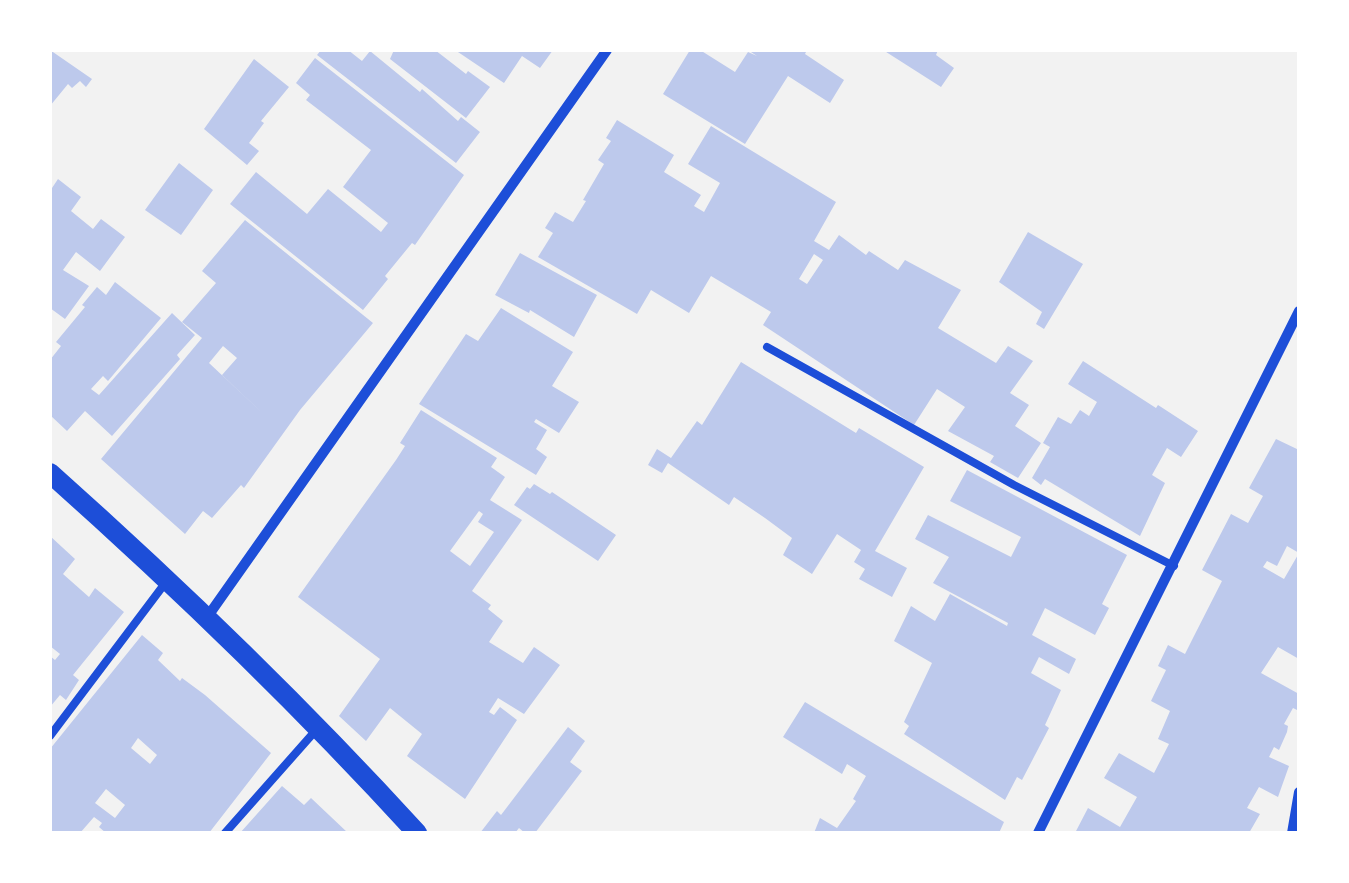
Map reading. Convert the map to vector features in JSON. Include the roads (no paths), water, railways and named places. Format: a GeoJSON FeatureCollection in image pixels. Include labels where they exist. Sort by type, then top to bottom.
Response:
{"type":"FeatureCollection","features":[{"type":"Feature","properties":{"kind":"main road"},"geometry":{"type":"LineString","coordinates":[[50,473],[208,616],[320,726],[418,833]]}},
{"type":"Feature","properties":{"kind":"street"},"geometry":{"type":"LineString","coordinates":[[208,616],[607,50]]}},
{"type":"Feature","properties":{"kind":"street"},"geometry":{"type":"LineString","coordinates":[[1038,833],[1299,312]]}},
{"type":"Feature","properties":{"kind":"street"},"geometry":{"type":"LineString","coordinates":[[1292,833],[1299,792]]}},
{"type":"Feature","properties":{"kind":"lane"},"geometry":{"type":"LineString","coordinates":[[767,347],[1014,485],[1174,566]]}},
{"type":"Feature","properties":{"kind":"lane"},"geometry":{"type":"LineString","coordinates":[[50,736],[169,579]]}},
{"type":"Feature","properties":{"kind":"lane"},"geometry":{"type":"LineString","coordinates":[[225,833],[320,726]]}}]}
